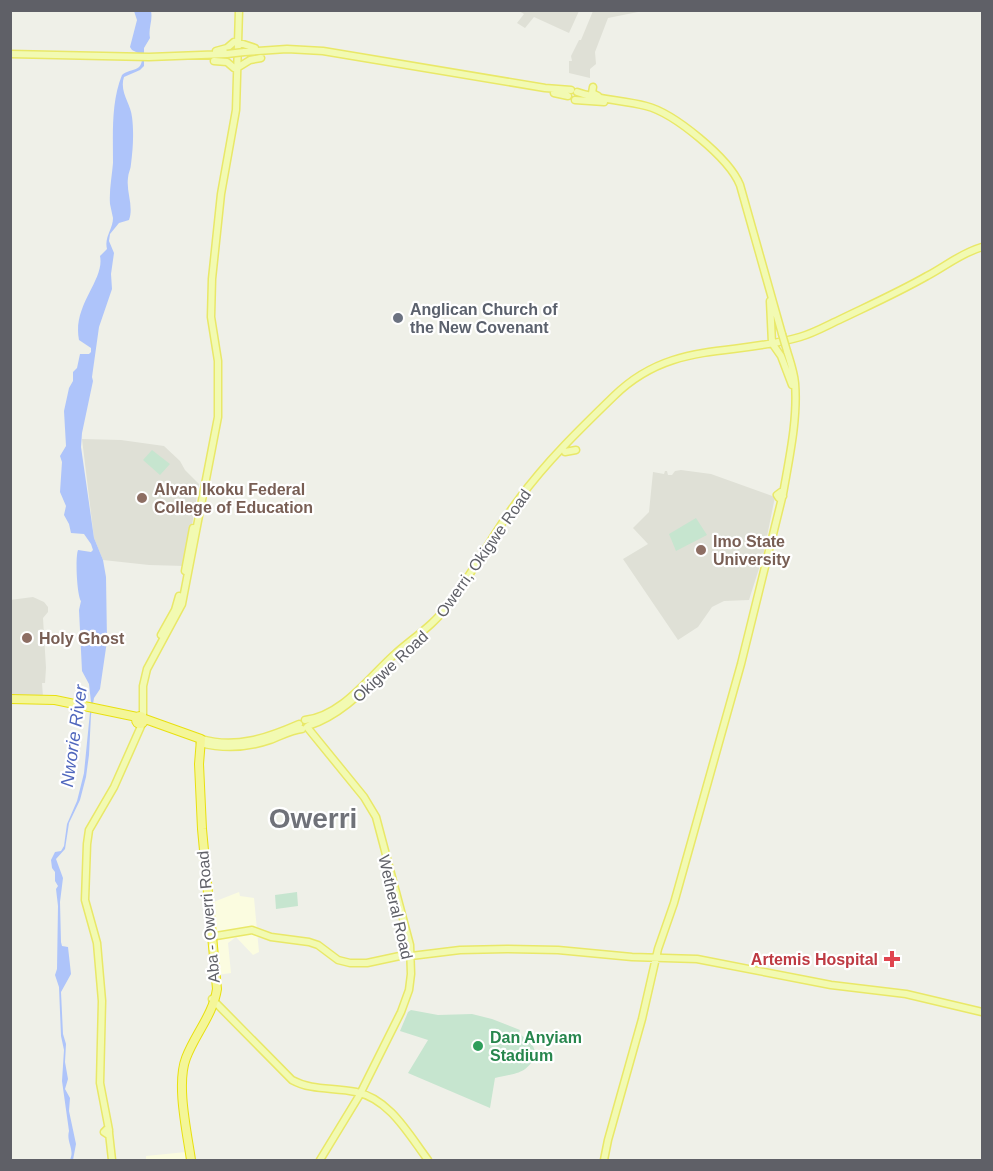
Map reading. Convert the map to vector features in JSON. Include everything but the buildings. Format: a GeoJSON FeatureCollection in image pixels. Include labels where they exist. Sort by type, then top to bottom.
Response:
{"type":"FeatureCollection","features":[{"type":"Feature","properties":{"kind":"highway"},"geometry":{"type":"LineString","coordinates":[[10,700],[51,699],[84,708]]}},
{"type":"Feature","properties":{"kind":"highway"},"geometry":{"type":"LineString","coordinates":[[10,700],[44,701],[140,720],[199,743]]}},
{"type":"Feature","properties":{"kind":"highway","name":"Aba - Owerri Road"},"geometry":{"type":"LineString","coordinates":[[190,1161],[180,1092],[180,1072],[186,1052],[213,1002],[214,976],[196,771],[199,743]]}},
{"type":"Feature","properties":{"kind":"main road"},"geometry":{"type":"LineString","coordinates":[[111,1161],[100,1083],[102,1001],[97,944],[85,900],[87,844],[89,830],[114,787],[140,720],[147,669],[182,604],[208,458],[218,417],[218,361],[210,323],[212,279],[221,181],[235,118],[238,10]]}},
{"type":"Feature","properties":{"kind":"main road"},"geometry":{"type":"LineString","coordinates":[[236,42],[255,48]]}},
{"type":"Feature","properties":{"kind":"main road"},"geometry":{"type":"LineString","coordinates":[[216,51],[236,42]]}},
{"type":"Feature","properties":{"kind":"main road"},"geometry":{"type":"LineString","coordinates":[[244,54],[287,49],[323,51],[601,98],[639,106],[673,121],[716,156],[736,182],[754,236],[793,383]]}},
{"type":"Feature","properties":{"kind":"main road"},"geometry":{"type":"LineString","coordinates":[[10,55],[149,59],[244,54],[320,54],[556,93],[572,93]]}},
{"type":"Feature","properties":{"kind":"main road"},"geometry":{"type":"LineString","coordinates":[[235,68],[250,60],[261,58]]}},
{"type":"Feature","properties":{"kind":"main road"},"geometry":{"type":"LineString","coordinates":[[214,61],[230,63],[235,68]]}},
{"type":"Feature","properties":{"kind":"main road"},"geometry":{"type":"LineString","coordinates":[[593,87],[592,93],[601,98]]}},
{"type":"Feature","properties":{"kind":"main road"},"geometry":{"type":"LineString","coordinates":[[556,93],[562,97],[563,102]]}},
{"type":"Feature","properties":{"kind":"main road"},"geometry":{"type":"LineString","coordinates":[[572,93],[571,100],[639,106]]}},
{"type":"Feature","properties":{"kind":"main road","name":"Okigwe Road"},"geometry":{"type":"LineString","coordinates":[[304,726],[325,719],[352,701],[450,609],[492,542],[535,484],[617,397],[642,377],[684,359],[793,340],[928,278],[957,259],[982,248]]}},
{"type":"Feature","properties":{"kind":"main road"},"geometry":{"type":"LineString","coordinates":[[602,1161],[656,954],[674,903],[737,672],[781,496],[795,372],[789,348],[793,340],[787,338],[778,308],[772,302]]}},
{"type":"Feature","properties":{"kind":"main road"},"geometry":{"type":"LineString","coordinates":[[772,302],[773,345],[781,356],[793,383]]}},
{"type":"Feature","properties":{"kind":"main road","name":"Owerri, Okigwe Road"},"geometry":{"type":"LineString","coordinates":[[304,726],[342,704],[396,653],[425,631]]}},
{"type":"Feature","properties":{"kind":"main road"},"geometry":{"type":"LineString","coordinates":[[10,700],[34,699]]}},
{"type":"Feature","properties":{"kind":"main road"},"geometry":{"type":"LineString","coordinates":[[313,734],[325,719]]}},
{"type":"Feature","properties":{"kind":"main road"},"geometry":{"type":"LineString","coordinates":[[199,743],[244,747],[262,743],[304,726]]}},
{"type":"Feature","properties":{"kind":"main road","name":"Wetheral Road"},"geometry":{"type":"LineString","coordinates":[[304,726],[364,797],[376,817],[410,953],[410,983],[404,1005],[353,1104],[318,1161]]}},
{"type":"Feature","properties":{"kind":"main road","name":"Wetheral Road"},"geometry":{"type":"LineString","coordinates":[[304,726],[364,802],[375,821],[410,953]]}},
{"type":"Feature","properties":{"kind":"main road"},"geometry":{"type":"LineString","coordinates":[[210,937],[252,930],[271,937],[318,945],[338,960],[350,963],[367,963],[410,953],[494,948],[553,949],[632,957],[656,954],[720,962],[831,983],[923,997],[982,1012]]}},
{"type":"Feature","properties":{"kind":"main road"},"geometry":{"type":"LineString","coordinates":[[213,1002],[291,1082],[303,1088],[360,1091],[392,1117],[426,1161]]}},
{"type":"Feature","properties":{"kind":"main road"},"geometry":{"type":"LineString","coordinates":[[348,1092],[360,1091]]}},
{"type":"Feature","properties":{"kind":"main road"},"geometry":{"type":"LineString","coordinates":[[348,1092],[353,1104],[367,1098]]}},
{"type":"Feature","properties":{"kind":"shaded area"},"geometry":{"type":"Polygon","coordinates":[[[519,11],[579,11],[569,33],[534,17],[525,28],[517,23],[524,14],[519,11]]]}},
{"type":"Feature","properties":{"kind":"shaded area"},"geometry":{"type":"Polygon","coordinates":[[[593,11],[643,11],[608,18],[595,52],[596,64],[590,69],[590,78],[569,73],[569,61],[572,61],[571,56],[581,40],[593,11]]]}},
{"type":"Feature","properties":{"kind":"shaded area","name":"Alvan Ikoku Federal College of Education"},"geometry":{"type":"Polygon","coordinates":[[[82,439],[121,440],[164,446],[199,484],[185,566],[103,560],[94,538],[82,439]]]}},
{"type":"Feature","properties":{"kind":"shaded area"},"geometry":{"type":"Polygon","coordinates":[[[152,450],[170,464],[160,475],[143,460],[152,450]]]}},
{"type":"Feature","properties":{"kind":"shaded area","name":"Imo State University"},"geometry":{"type":"Polygon","coordinates":[[[667,471],[668,475],[672,475],[675,471],[711,474],[775,497],[763,556],[749,600],[724,601],[712,607],[698,627],[678,640],[623,559],[648,544],[633,528],[649,512],[653,472],[664,474],[667,471]]]}},
{"type":"Feature","properties":{"kind":"shaded area"},"geometry":{"type":"Polygon","coordinates":[[[696,518],[707,535],[676,551],[669,534],[696,518]]]}},
{"type":"Feature","properties":{"kind":"shaded area","name":"Holy Ghost"},"geometry":{"type":"Polygon","coordinates":[[[33,597],[44,602],[48,607],[48,612],[43,618],[46,668],[45,683],[42,683],[43,697],[11,697],[10,600],[33,597]]]}},
{"type":"Feature","properties":{"kind":"shaded area"},"geometry":{"type":"Polygon","coordinates":[[[239,892],[240,896],[254,898],[259,952],[253,955],[236,937],[228,943],[231,973],[217,975],[211,903],[239,892]]]}},
{"type":"Feature","properties":{"kind":"shaded area"},"geometry":{"type":"Polygon","coordinates":[[[297,892],[298,906],[276,909],[275,895],[297,892]]]}},
{"type":"Feature","properties":{"kind":"shaded area"},"geometry":{"type":"Polygon","coordinates":[[[411,1010],[438,1015],[472,1014],[492,1019],[520,1030],[519,1033],[533,1046],[536,1054],[524,1070],[495,1078],[490,1108],[408,1073],[428,1040],[400,1031],[411,1010]]]}},
{"type":"Feature","properties":{"kind":"shaded area"},"geometry":{"type":"Polygon","coordinates":[[[186,1152],[187,1160],[146,1160],[146,1156],[186,1152]]]}},
{"type":"Feature","properties":{"kind":"water"},"geometry":{"type":"Polygon","coordinates":[[[134,11],[151,11],[151,18],[150,38],[144,48],[144,66],[124,77],[123,82],[133,129],[131,166],[128,176],[130,215],[129,220],[119,223],[110,234],[109,241],[114,253],[111,274],[112,289],[99,327],[93,381],[81,447],[94,538],[103,560],[106,577],[107,641],[100,689],[94,698],[91,715],[86,777],[80,800],[69,823],[65,849],[56,859],[63,878],[60,902],[61,942],[62,946],[68,947],[71,974],[61,992],[68,1079],[65,1089],[70,1098],[69,1111],[76,1144],[73,1160],[70,1160],[72,1152],[62,1081],[64,1050],[61,1036],[59,987],[55,975],[58,906],[56,889],[58,886],[51,860],[55,852],[61,851],[64,846],[67,824],[77,801],[84,773],[91,702],[89,684],[82,671],[79,610],[81,601],[77,560],[78,550],[91,552],[93,550],[84,534],[71,533],[64,515],[66,506],[60,492],[62,462],[60,456],[66,446],[64,411],[69,388],[73,381],[73,372],[77,368],[80,354],[91,352],[91,348],[79,340],[80,315],[98,274],[100,256],[107,249],[107,241],[113,222],[110,194],[113,118],[118,85],[122,75],[139,67],[142,61],[142,55],[130,47],[137,20],[134,11]]]}},
{"type":"Feature","properties":{"kind":"place","name":"Anglican Church of the New Covenant"},"geometry":{"type":"Point","coordinates":[398,318]}},
{"type":"Feature","properties":{"kind":"place","name":"Alvan Ikoku Federal College of Education"},"geometry":{"type":"Point","coordinates":[142,498]}},
{"type":"Feature","properties":{"kind":"place","name":"Imo State University"},"geometry":{"type":"Point","coordinates":[701,550]}},
{"type":"Feature","properties":{"kind":"place","name":"Holy Ghost"},"geometry":{"type":"Point","coordinates":[27,638]}},
{"type":"Feature","properties":{"kind":"place","name":"Artemis Hospital"},"geometry":{"type":"Point","coordinates":[892,959]}},
{"type":"Feature","properties":{"kind":"place","name":"Dan Anyiam Stadium"},"geometry":{"type":"Point","coordinates":[478,1046]}},
{"type":"Feature","properties":{"kind":"district","name":"Owerri"},"geometry":{"type":"Point","coordinates":[313,818]}},
{"type":"Feature","properties":{"kind":"water label","name":"Nworie River"},"geometry":{"type":"Point","coordinates":[74,736]}}]}
